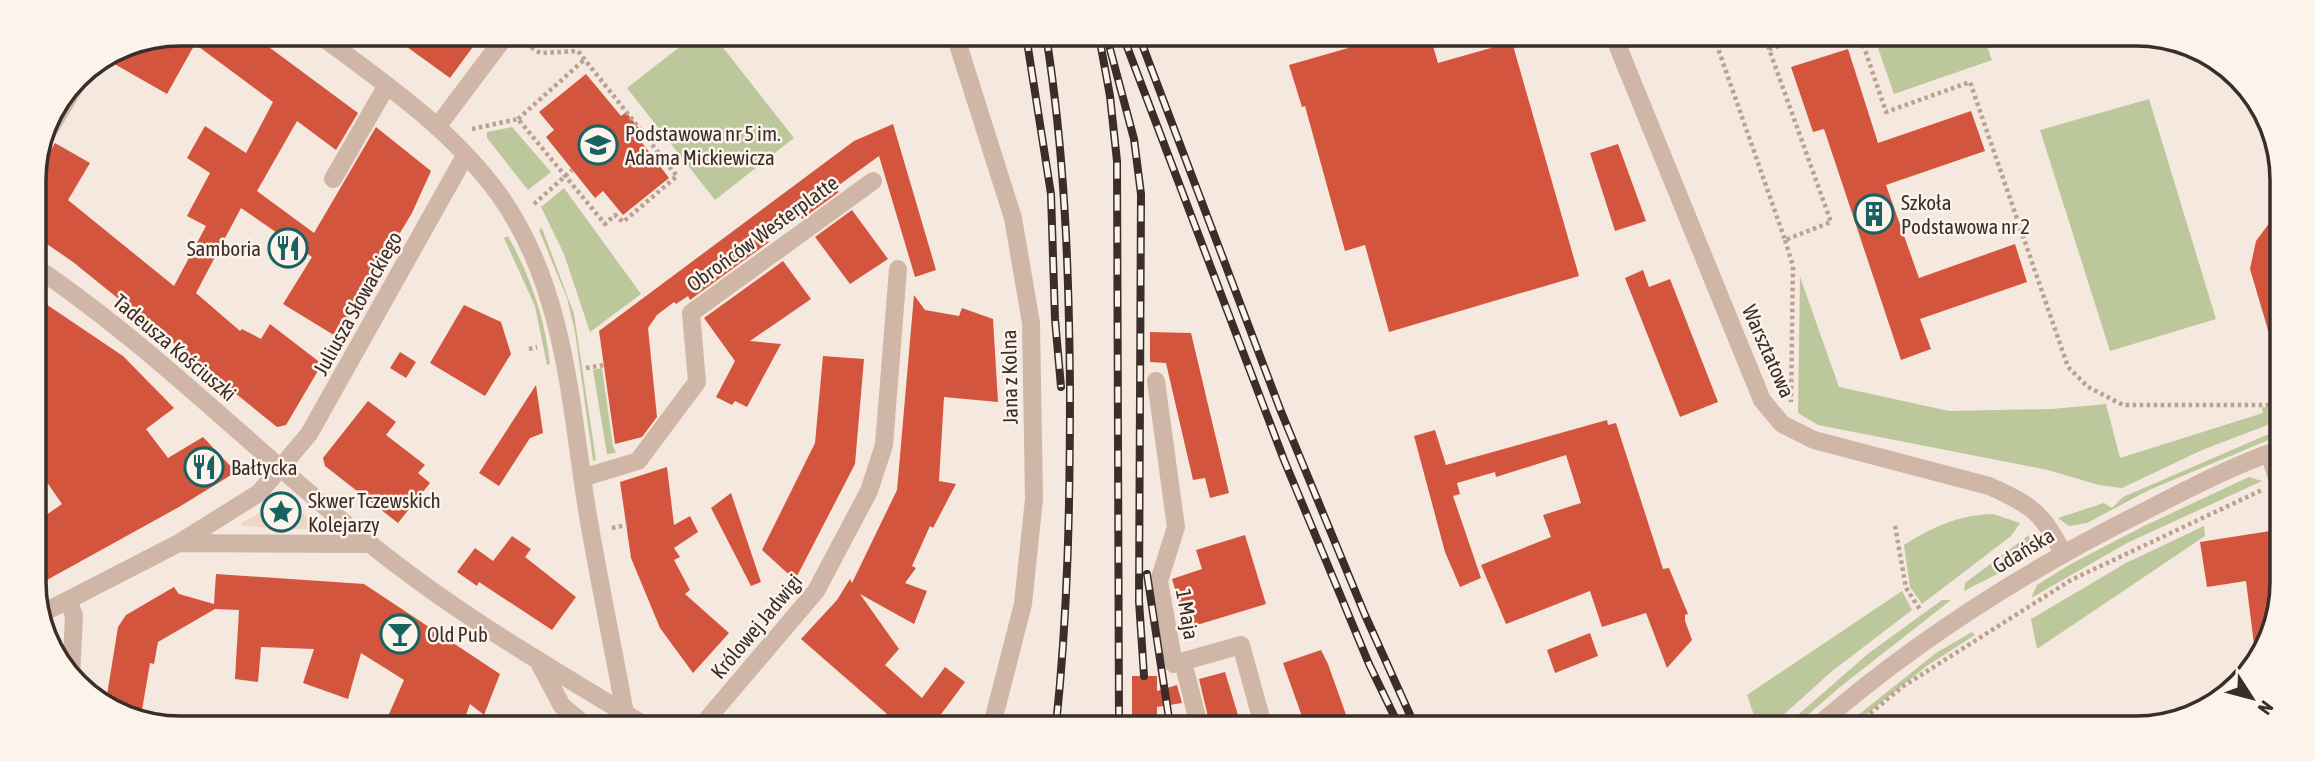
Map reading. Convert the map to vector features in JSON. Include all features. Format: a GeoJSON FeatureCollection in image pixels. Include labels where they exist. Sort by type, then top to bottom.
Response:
{"type":"FeatureCollection","features":[{"type":"Feature","properties":{"kind":"street"},"geometry":{"type":"LineString","coordinates":[[334,46],[438,127],[500,195],[520,230],[552,303],[564,355],[600,590],[626,716]]}},
{"type":"Feature","properties":{"kind":"street"},"geometry":{"type":"LineString","coordinates":[[438,127],[500,46]]}},
{"type":"Feature","properties":{"kind":"street","name":"Jana z Kolna"},"geometry":{"type":"LineString","coordinates":[[958,46],[1013,218],[1031,323],[1034,499],[1023,604],[994,716]]}},
{"type":"Feature","properties":{"kind":"street","name":"Warsztatowa"},"geometry":{"type":"LineString","coordinates":[[1618,46],[1762,401],[1773,417],[1814,440],[1989,486],[2014,497],[2043,518],[2062,552]]}},
{"type":"Feature","properties":{"kind":"street"},"geometry":{"type":"LineString","coordinates":[[333,179],[387,85]]}},
{"type":"Feature","properties":{"kind":"street","name":"Juliusza Słowackiego"},"geometry":{"type":"LineString","coordinates":[[49,610],[179,543],[259,494],[309,434],[465,156]]}},
{"type":"Feature","properties":{"kind":"street","name":"Obrońców Westerplatte"},"geometry":{"type":"LineString","coordinates":[[582,478],[638,461],[696,382],[691,313],[873,181]]}},
{"type":"Feature","properties":{"kind":"street","name":"Królowej Jadwigi"},"geometry":{"type":"LineString","coordinates":[[710,716],[816,591],[869,491],[884,444],[898,269]]}},
{"type":"Feature","properties":{"kind":"street","name":"Tadeusza Kościuszki"},"geometry":{"type":"LineString","coordinates":[[46,274],[81,298],[144,349],[370,544],[623,716]]}},
{"type":"Feature","properties":{"kind":"street","name":"1 Maja"},"geometry":{"type":"LineString","coordinates":[[1156,381],[1176,527],[1159,581],[1174,664],[1241,645],[1260,715]]}},
{"type":"Feature","properties":{"kind":"street","name":"Gdańska"},"geometry":{"type":"LineString","coordinates":[[1831,715],[1912,649],[2062,552],[2219,474],[2270,453]]}},
{"type":"Feature","properties":{"kind":"street"},"geometry":{"type":"LineString","coordinates":[[179,543],[370,544]]}},
{"type":"Feature","properties":{"kind":"street"},"geometry":{"type":"LineString","coordinates":[[68,601],[74,615],[72,661]]}},
{"type":"Feature","properties":{"kind":"street"},"geometry":{"type":"LineString","coordinates":[[537,659],[562,706],[574,716]]}},
{"type":"Feature","properties":{"kind":"street"},"geometry":{"type":"LineString","coordinates":[[1184,662],[1197,715]]}},
{"type":"Feature","properties":{"kind":"path"},"geometry":{"type":"LineString","coordinates":[[518,119],[605,224],[615,215],[623,222],[677,176],[578,51],[540,53],[527,46]]}},
{"type":"Feature","properties":{"kind":"path"},"geometry":{"type":"LineString","coordinates":[[1717,46],[1793,266],[1790,409]]}},
{"type":"Feature","properties":{"kind":"path"},"geometry":{"type":"LineString","coordinates":[[1779,46],[1769,49],[1831,222],[1785,240]]}},
{"type":"Feature","properties":{"kind":"path"},"geometry":{"type":"LineString","coordinates":[[1864,46],[1886,111],[1970,82],[2068,367],[2088,387],[2123,405],[2270,405]]}},
{"type":"Feature","properties":{"kind":"path"},"geometry":{"type":"LineString","coordinates":[[472,129],[518,119],[585,59]]}},
{"type":"Feature","properties":{"kind":"path"},"geometry":{"type":"LineString","coordinates":[[534,204],[572,170]]}},
{"type":"Feature","properties":{"kind":"path"},"geometry":{"type":"LineString","coordinates":[[529,349],[537,347]]}},
{"type":"Feature","properties":{"kind":"path"},"geometry":{"type":"LineString","coordinates":[[586,368],[604,365]]}},
{"type":"Feature","properties":{"kind":"path"},"geometry":{"type":"LineString","coordinates":[[1868,715],[1902,687],[2071,580],[2270,483]]}},
{"type":"Feature","properties":{"kind":"path"},"geometry":{"type":"LineString","coordinates":[[612,528],[627,525]]}},
{"type":"Feature","properties":{"kind":"path"},"geometry":{"type":"LineString","coordinates":[[1895,526],[1901,546],[1906,588],[1922,611]]}},
{"type":"Feature","properties":{"kind":"green space"},"geometry":{"type":"Polygon","coordinates":[[[681,46],[722,46],[794,138],[715,200],[627,88],[681,46]]]}},
{"type":"Feature","properties":{"kind":"green space"},"geometry":{"type":"Polygon","coordinates":[[[1877,46],[1987,46],[1992,60],[1894,94],[1877,46]]]}},
{"type":"Feature","properties":{"kind":"green space"},"geometry":{"type":"Polygon","coordinates":[[[2149,99],[2216,319],[2110,351],[2040,130],[2149,99]]]}},
{"type":"Feature","properties":{"kind":"green space"},"geometry":{"type":"Polygon","coordinates":[[[512,127],[551,172],[528,190],[487,138],[487,132],[512,127]]]}},
{"type":"Feature","properties":{"kind":"green space"},"geometry":{"type":"Polygon","coordinates":[[[564,188],[641,294],[590,332],[564,254],[541,207],[564,188]]]}},
{"type":"Feature","properties":{"kind":"green space"},"geometry":{"type":"Polygon","coordinates":[[[542,228],[574,314],[596,460],[593,461],[575,332],[567,298],[539,230],[542,228]]]}},
{"type":"Feature","properties":{"kind":"green space"},"geometry":{"type":"Polygon","coordinates":[[[508,236],[530,282],[540,314],[548,347],[550,364],[547,365],[535,306],[504,238],[508,236]]]}},
{"type":"Feature","properties":{"kind":"green space"},"geometry":{"type":"Polygon","coordinates":[[[1800,277],[1839,387],[1949,411],[2052,409],[2106,404],[2120,458],[2263,413],[2262,407],[2270,408],[2270,424],[2202,450],[2122,488],[2099,485],[2048,470],[1818,425],[1798,413],[1800,277]]]}},
{"type":"Feature","properties":{"kind":"green space"},"geometry":{"type":"Polygon","coordinates":[[[602,368],[616,453],[607,454],[593,370],[602,368]]]}},
{"type":"Feature","properties":{"kind":"green space"},"geometry":{"type":"Polygon","coordinates":[[[2270,433],[2270,439],[2149,490],[2087,523],[2069,526],[2058,518],[2104,503],[2112,508],[2123,497],[2270,433]]]}},
{"type":"Feature","properties":{"kind":"green space"},"geometry":{"type":"Polygon","coordinates":[[[2249,477],[2262,481],[2127,543],[2031,598],[2037,585],[2069,565],[2249,477]]]}},
{"type":"Feature","properties":{"kind":"green space"},"geometry":{"type":"Polygon","coordinates":[[[1993,514],[2020,523],[2011,536],[1922,604],[1910,587],[1904,545],[1946,523],[1993,514]]]}},
{"type":"Feature","properties":{"kind":"green space"},"geometry":{"type":"Polygon","coordinates":[[[2204,526],[2205,536],[2037,649],[2031,619],[2126,563],[2204,526]]]}},
{"type":"Feature","properties":{"kind":"green space"},"geometry":{"type":"Polygon","coordinates":[[[2029,535],[2024,554],[2016,562],[1964,591],[1965,583],[2029,535]]]}},
{"type":"Feature","properties":{"kind":"green space"},"geometry":{"type":"Polygon","coordinates":[[[1902,591],[1912,610],[1831,672],[1783,715],[1754,715],[1747,695],[1902,591]]]}},
{"type":"Feature","properties":{"kind":"green space"},"geometry":{"type":"Polygon","coordinates":[[[1942,600],[1951,600],[1808,715],[1798,715],[1869,653],[1942,600]]]}},
{"type":"Feature","properties":{"kind":"green space"},"geometry":{"type":"Polygon","coordinates":[[[1972,632],[1975,635],[1928,665],[1866,715],[1858,715],[1936,653],[1972,632]]]}},
{"type":"Feature","properties":{"kind":"shaded area","name":"Skwer Tczewskich Kolejarzy"},"geometry":{"type":"Polygon","coordinates":[[[284,499],[317,524],[317,530],[242,526],[241,523],[284,499]]]}},
{"type":"Feature","properties":{"kind":"building"},"geometry":{"type":"Polygon","coordinates":[[[194,46],[167,94],[112,63],[153,48],[194,46]]]}},
{"type":"Feature","properties":{"kind":"building"},"geometry":{"type":"Polygon","coordinates":[[[198,46],[268,46],[358,113],[336,150],[297,121],[257,191],[314,233],[376,127],[431,171],[412,213],[337,337],[283,304],[312,257],[241,208],[196,293],[240,331],[242,329],[261,339],[270,324],[322,364],[286,425],[277,427],[73,262],[46,243],[46,171],[48,155],[55,143],[90,163],[68,200],[174,286],[206,226],[187,216],[210,173],[187,158],[205,126],[246,153],[273,102],[198,46]]]}},
{"type":"Feature","properties":{"kind":"building"},"geometry":{"type":"Polygon","coordinates":[[[406,46],[474,46],[450,78],[406,46]]]}},
{"type":"Feature","properties":{"kind":"building"},"geometry":{"type":"Polygon","coordinates":[[[1355,46],[1433,46],[1438,63],[1498,46],[1513,46],[1579,276],[1389,332],[1365,245],[1345,251],[1305,106],[1302,107],[1289,65],[1355,46]]]}},
{"type":"Feature","properties":{"kind":"building","name":"Szkoła Podstawowa nr 2"},"geometry":{"type":"Polygon","coordinates":[[[1848,49],[1878,143],[1971,111],[1985,151],[1886,185],[1919,278],[2015,244],[2027,282],[1920,319],[1931,349],[1901,360],[1824,129],[1813,132],[1791,67],[1848,49]]]}},
{"type":"Feature","properties":{"kind":"building","name":"Podstawowa nr 5 im. Adama Mickiewicza"},"geometry":{"type":"Polygon","coordinates":[[[586,74],[621,116],[626,112],[641,131],[636,135],[669,178],[623,215],[603,191],[595,198],[546,137],[554,130],[539,112],[586,74]]]}},
{"type":"Feature","properties":{"kind":"building"},"geometry":{"type":"Polygon","coordinates":[[[893,124],[936,270],[915,277],[879,156],[835,188],[839,192],[802,219],[799,214],[766,238],[769,242],[690,300],[688,296],[676,304],[674,302],[657,315],[648,328],[657,417],[642,437],[615,444],[599,331],[854,141],[893,124]]]}},
{"type":"Feature","properties":{"kind":"building"},"geometry":{"type":"Polygon","coordinates":[[[1618,144],[1646,221],[1615,231],[1590,153],[1618,144]]]}},
{"type":"Feature","properties":{"kind":"building"},"geometry":{"type":"Polygon","coordinates":[[[852,210],[888,259],[850,284],[815,237],[852,210]]]}},
{"type":"Feature","properties":{"kind":"building"},"geometry":{"type":"Polygon","coordinates":[[[2270,222],[2270,337],[2250,269],[2256,241],[2270,222]]]}},
{"type":"Feature","properties":{"kind":"building"},"geometry":{"type":"Polygon","coordinates":[[[783,261],[811,299],[750,341],[781,344],[747,407],[735,401],[732,405],[716,397],[735,361],[704,318],[783,261]]]}},
{"type":"Feature","properties":{"kind":"building"},"geometry":{"type":"Polygon","coordinates":[[[1643,270],[1649,287],[1670,279],[1718,402],[1680,417],[1625,278],[1643,270]]]}},
{"type":"Feature","properties":{"kind":"building"},"geometry":{"type":"Polygon","coordinates":[[[914,295],[925,310],[959,316],[962,308],[993,319],[998,402],[944,397],[939,481],[956,484],[933,528],[930,526],[912,566],[916,568],[905,583],[927,591],[914,624],[860,594],[899,649],[885,665],[922,698],[945,667],[965,682],[940,716],[886,716],[801,639],[837,600],[850,579],[852,583],[897,490],[914,295]]]}},
{"type":"Feature","properties":{"kind":"building"},"geometry":{"type":"Polygon","coordinates":[[[46,304],[123,356],[174,408],[146,429],[168,458],[203,437],[236,472],[179,507],[46,580],[46,515],[62,504],[46,481],[46,304]]]}},
{"type":"Feature","properties":{"kind":"building"},"geometry":{"type":"Polygon","coordinates":[[[464,305],[501,322],[511,354],[485,396],[430,363],[464,305]]]}},
{"type":"Feature","properties":{"kind":"building"},"geometry":{"type":"Polygon","coordinates":[[[1150,332],[1191,333],[1229,493],[1210,498],[1205,478],[1193,480],[1166,363],[1150,362],[1150,332]]]}},
{"type":"Feature","properties":{"kind":"building"},"geometry":{"type":"Polygon","coordinates":[[[400,352],[416,362],[406,378],[390,368],[400,352]]]}},
{"type":"Feature","properties":{"kind":"building"},"geometry":{"type":"Polygon","coordinates":[[[823,356],[864,359],[855,464],[795,580],[762,550],[815,443],[823,356]]]}},
{"type":"Feature","properties":{"kind":"building"},"geometry":{"type":"Polygon","coordinates":[[[536,385],[543,433],[530,438],[499,486],[479,473],[536,385]]]}},
{"type":"Feature","properties":{"kind":"building"},"geometry":{"type":"Polygon","coordinates":[[[368,401],[396,422],[386,435],[425,465],[418,473],[430,483],[398,523],[325,466],[323,458],[368,401]]]}},
{"type":"Feature","properties":{"kind":"building"},"geometry":{"type":"Polygon","coordinates":[[[1607,420],[1608,425],[1616,423],[1663,569],[1669,568],[1688,614],[1685,615],[1685,621],[1692,640],[1667,668],[1646,613],[1602,627],[1590,591],[1506,624],[1481,565],[1551,537],[1543,515],[1581,503],[1566,455],[1496,477],[1495,472],[1457,483],[1460,494],[1453,496],[1481,578],[1460,587],[1445,552],[1414,436],[1435,430],[1446,465],[1607,420]]]}},
{"type":"Feature","properties":{"kind":"building"},"geometry":{"type":"Polygon","coordinates":[[[667,467],[674,525],[690,516],[698,532],[674,548],[680,557],[674,560],[690,590],[685,594],[729,633],[693,673],[660,628],[631,558],[620,482],[667,467]]]}},
{"type":"Feature","properties":{"kind":"building"},"geometry":{"type":"Polygon","coordinates":[[[731,493],[761,582],[751,586],[711,508],[731,493]]]}},
{"type":"Feature","properties":{"kind":"building"},"geometry":{"type":"Polygon","coordinates":[[[2270,531],[2268,599],[2265,616],[2254,644],[2246,581],[2207,587],[2200,542],[2270,531]]]}},
{"type":"Feature","properties":{"kind":"building"},"geometry":{"type":"Polygon","coordinates":[[[1245,535],[1266,604],[1187,628],[1172,579],[1202,569],[1196,550],[1245,535]]]}},
{"type":"Feature","properties":{"kind":"building"},"geometry":{"type":"Polygon","coordinates":[[[512,536],[531,549],[525,557],[576,597],[552,630],[479,582],[477,586],[457,572],[475,548],[493,561],[512,536]]]}},
{"type":"Feature","properties":{"kind":"building"},"geometry":{"type":"Polygon","coordinates":[[[216,574],[364,584],[500,674],[484,715],[470,704],[466,716],[388,716],[404,680],[361,653],[348,699],[303,683],[314,649],[261,647],[258,682],[235,679],[239,610],[215,609],[158,642],[154,664],[150,663],[142,710],[107,694],[118,627],[126,615],[174,587],[179,594],[214,604],[216,574]]]}},
{"type":"Feature","properties":{"kind":"building"},"geometry":{"type":"Polygon","coordinates":[[[1590,633],[1598,656],[1555,673],[1547,650],[1590,633]]]}},
{"type":"Feature","properties":{"kind":"building"},"geometry":{"type":"Polygon","coordinates":[[[1321,650],[1346,715],[1302,715],[1283,663],[1321,650]]]}},
{"type":"Feature","properties":{"kind":"building"},"geometry":{"type":"Polygon","coordinates":[[[1225,672],[1238,715],[1208,715],[1199,679],[1225,672]]]}},
{"type":"Feature","properties":{"kind":"building"},"geometry":{"type":"Polygon","coordinates":[[[1132,676],[1157,676],[1157,691],[1177,685],[1182,703],[1157,707],[1157,716],[1132,716],[1132,676]]]}},
{"type":"Feature","properties":{"kind":"railway"},"geometry":{"type":"LineString","coordinates":[[1028,46],[1051,194],[1055,319],[1061,387]]}},
{"type":"Feature","properties":{"kind":"railway"},"geometry":{"type":"LineString","coordinates":[[1047,46],[1062,168],[1069,345],[1068,558],[1057,716]]}},
{"type":"Feature","properties":{"kind":"railway"},"geometry":{"type":"LineString","coordinates":[[1101,46],[1110,96],[1117,161],[1119,716]]}},
{"type":"Feature","properties":{"kind":"railway"},"geometry":{"type":"LineString","coordinates":[[1127,46],[1284,460],[1369,664],[1394,715]]}},
{"type":"Feature","properties":{"kind":"railway"},"geometry":{"type":"LineString","coordinates":[[1143,46],[1280,409],[1365,615],[1410,715]]}},
{"type":"Feature","properties":{"kind":"railway"},"geometry":{"type":"LineString","coordinates":[[1110,49],[1134,139],[1141,194],[1139,601],[1144,676]]}},
{"type":"Feature","properties":{"kind":"railway"},"geometry":{"type":"LineString","coordinates":[[1147,574],[1169,715]]}},
{"type":"Feature","properties":{"kind":"place","name":"Podstawowa nr 5 im. Adama Mickiewicza"},"geometry":{"type":"Point","coordinates":[598,145]}},
{"type":"Feature","properties":{"kind":"place","name":"Szkoła Podstawowa nr 2"},"geometry":{"type":"Point","coordinates":[1874,214]}},
{"type":"Feature","properties":{"kind":"place","name":"Samboria"},"geometry":{"type":"Point","coordinates":[288,248]}},
{"type":"Feature","properties":{"kind":"place","name":"Bałtycka"},"geometry":{"type":"Point","coordinates":[204,467]}},
{"type":"Feature","properties":{"kind":"place","name":"Skwer Tczewskich Kolejarzy"},"geometry":{"type":"Point","coordinates":[281,512]}},
{"type":"Feature","properties":{"kind":"place","name":"Old Pub"},"geometry":{"type":"Point","coordinates":[400,634]}}]}
